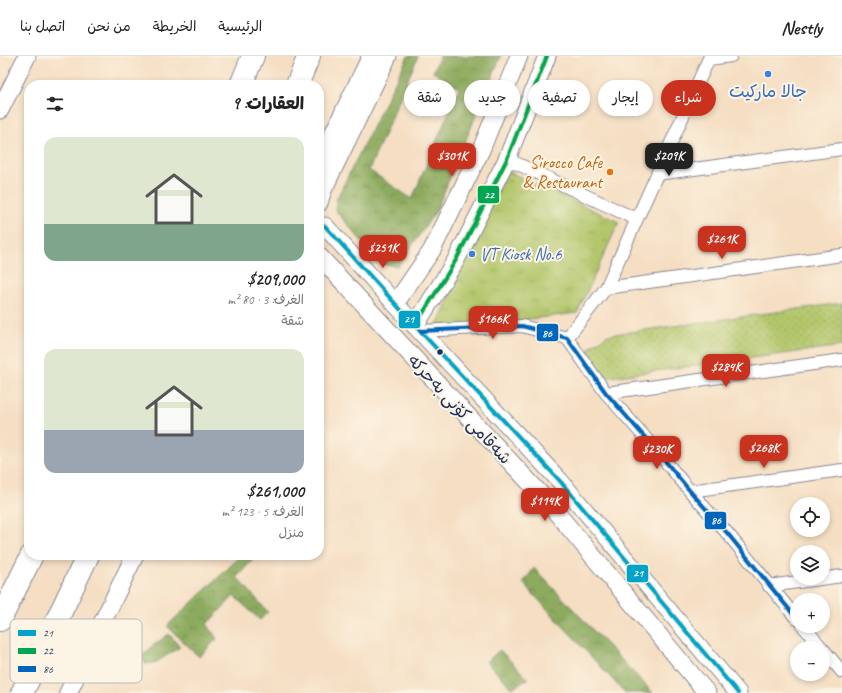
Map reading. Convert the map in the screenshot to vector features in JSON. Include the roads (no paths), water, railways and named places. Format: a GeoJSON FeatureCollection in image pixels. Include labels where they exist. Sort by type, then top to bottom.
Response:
{"type":"FeatureCollection","features":[{"type":"Feature","properties":{"kind":"highway"},"geometry":{"type":"LineString","coordinates":[[243,80],[254,56]]}},
{"type":"Feature","properties":{"kind":"highway"},"geometry":{"type":"LineString","coordinates":[[299,80],[309,56]]}},
{"type":"Feature","properties":{"kind":"highway"},"geometry":{"type":"LineString","coordinates":[[0,620],[6,603],[29,560]]}},
{"type":"Feature","properties":{"kind":"highway"},"geometry":{"type":"LineString","coordinates":[[57,619],[86,560]]}},
{"type":"Feature","properties":{"kind":"highway"},"geometry":{"type":"LineString","coordinates":[[22,693],[27,683]]}},
{"type":"Feature","properties":{"kind":"street"},"geometry":{"type":"LineString","coordinates":[[0,110],[27,56]]}},
{"type":"Feature","properties":{"kind":"street"},"geometry":{"type":"LineString","coordinates":[[324,152],[371,56]]}},
{"type":"Feature","properties":{"kind":"street"},"geometry":{"type":"LineString","coordinates":[[324,188],[388,56]]}},
{"type":"Feature","properties":{"kind":"street"},"geometry":{"type":"LineString","coordinates":[[395,304],[432,250],[481,150],[519,56]]}},
{"type":"Feature","properties":{"kind":"street"},"geometry":{"type":"LineString","coordinates":[[418,329],[507,159],[547,56]]}},
{"type":"Feature","properties":{"kind":"street"},"geometry":{"type":"LineString","coordinates":[[567,338],[606,288],[710,58],[731,56]]}},
{"type":"Feature","properties":{"kind":"street"},"geometry":{"type":"LineString","coordinates":[[657,174],[842,149]]}},
{"type":"Feature","properties":{"kind":"street"},"geometry":{"type":"LineString","coordinates":[[507,159],[636,219]]}},
{"type":"Feature","properties":{"kind":"street","name":"شەقامی کۆنی بەحرکە"},"geometry":{"type":"LineString","coordinates":[[324,229],[560,481],[738,693]]}},
{"type":"Feature","properties":{"kind":"street"},"geometry":{"type":"LineString","coordinates":[[606,288],[842,256]]}},
{"type":"Feature","properties":{"kind":"street","name":"شەقامی کۆنی بەحرکە"},"geometry":{"type":"LineString","coordinates":[[324,261],[546,500],[707,693]]}},
{"type":"Feature","properties":{"kind":"street"},"geometry":{"type":"LineString","coordinates":[[423,265],[445,280]]}},
{"type":"Feature","properties":{"kind":"street"},"geometry":{"type":"LineString","coordinates":[[418,329],[522,326],[567,338],[606,393],[728,534],[790,611]]}},
{"type":"Feature","properties":{"kind":"street"},"geometry":{"type":"LineString","coordinates":[[606,393],[842,360]]}},
{"type":"Feature","properties":{"kind":"street"},"geometry":{"type":"LineString","coordinates":[[690,491],[842,470]]}},
{"type":"Feature","properties":{"kind":"street"},"geometry":{"type":"LineString","coordinates":[[104,619],[134,560]]}},
{"type":"Feature","properties":{"kind":"street"},"geometry":{"type":"LineString","coordinates":[[769,586],[842,576]]}},
{"type":"Feature","properties":{"kind":"street"},"geometry":{"type":"LineString","coordinates":[[809,633],[815,641]]}},
{"type":"Feature","properties":{"kind":"street"},"geometry":{"type":"LineString","coordinates":[[830,658],[842,672]]}},
{"type":"Feature","properties":{"kind":"street"},"geometry":{"type":"LineString","coordinates":[[68,693],[73,683]]}},
{"type":"Feature","properties":{"kind":"place","name":"جالا ماركيت"},"geometry":{"type":"Point","coordinates":[768,74]}},
{"type":"Feature","properties":{"kind":"place","name":"Sirocco Cafe & Restaurant"},"geometry":{"type":"Point","coordinates":[610,172]}},
{"type":"Feature","properties":{"kind":"place","name":"VT Kiosk No.6"},"geometry":{"type":"Point","coordinates":[472,254]}}]}
